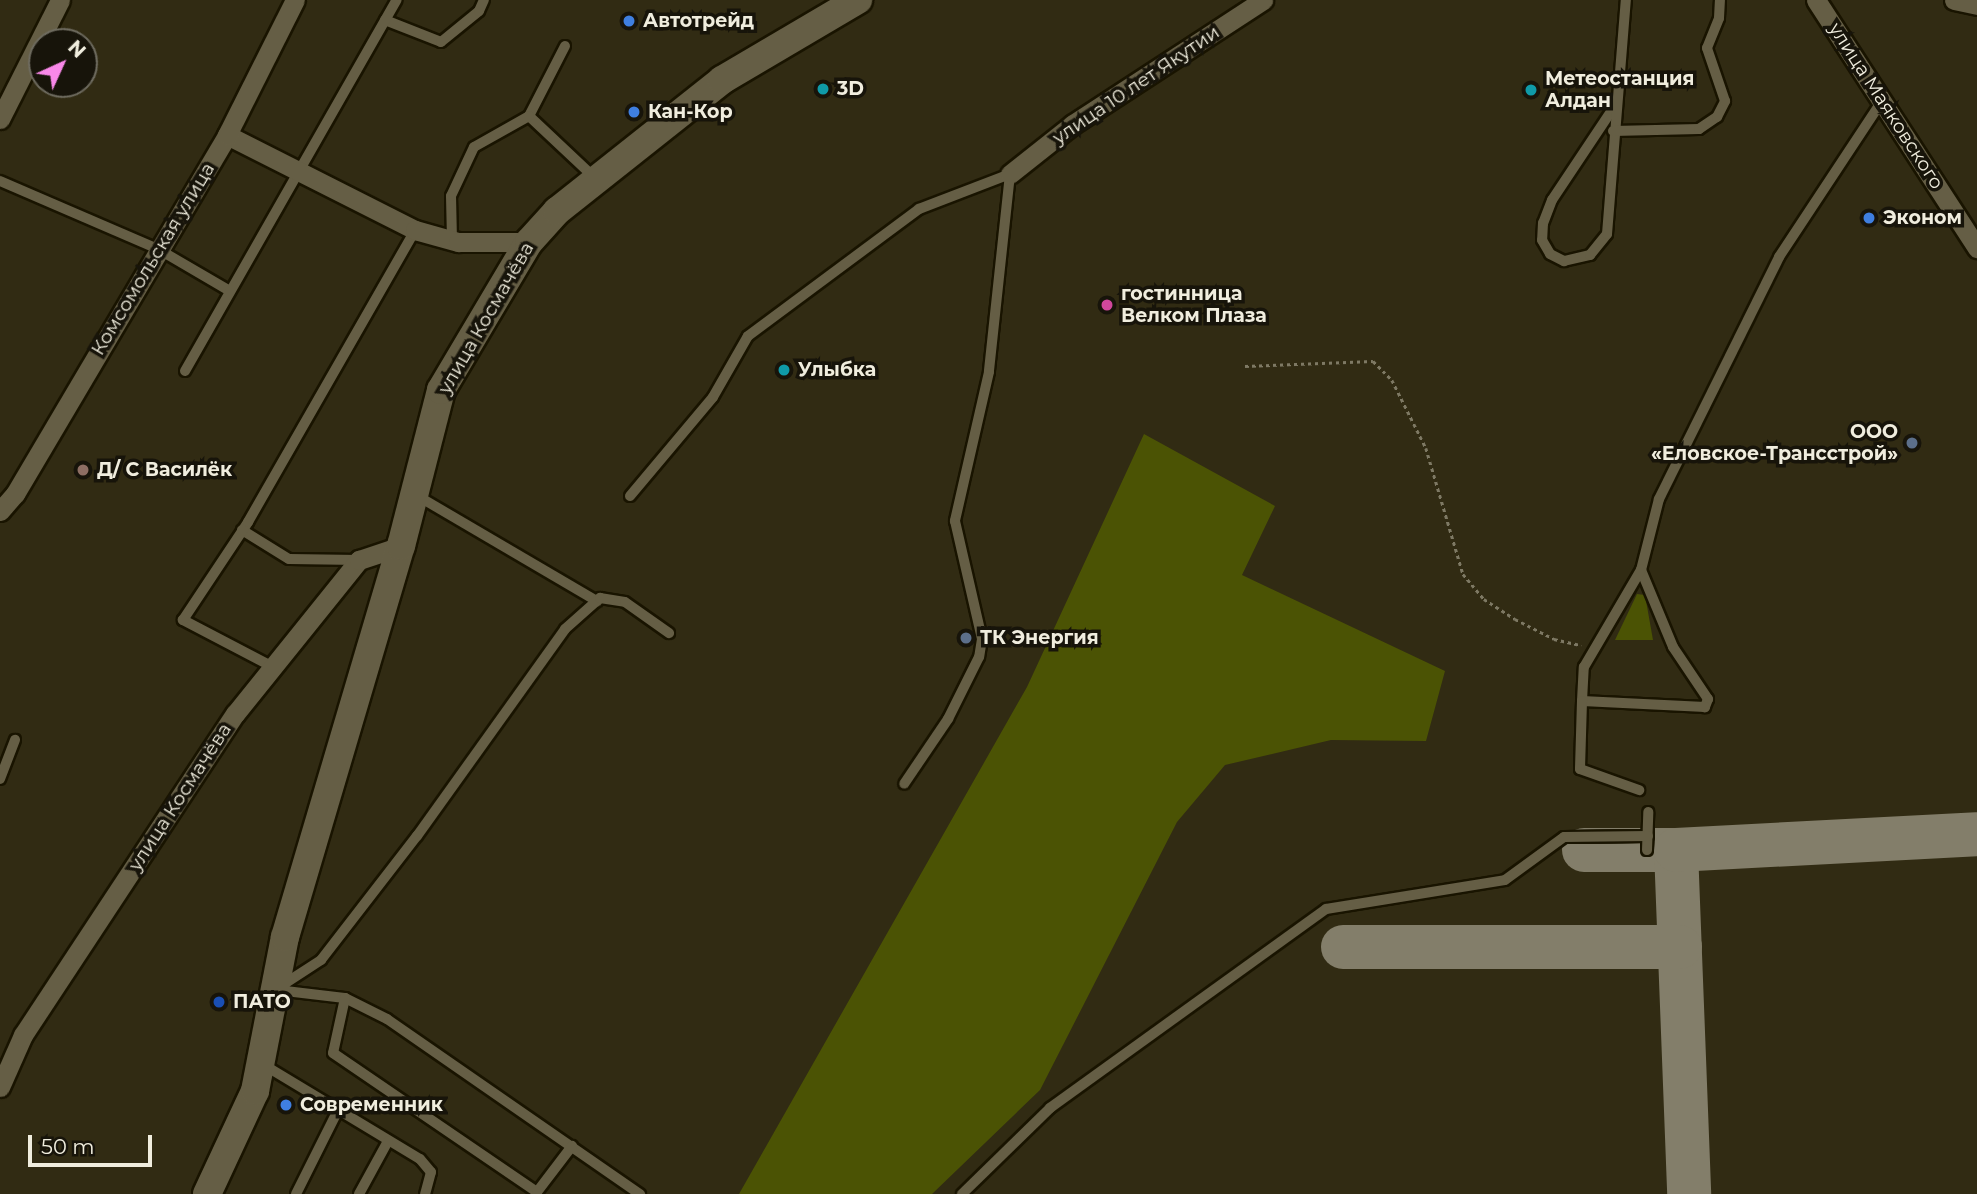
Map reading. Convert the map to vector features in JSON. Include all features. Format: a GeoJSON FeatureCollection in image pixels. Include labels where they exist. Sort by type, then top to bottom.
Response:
{"type":"FeatureCollection","features":[{"type":"Feature","properties":{"kind":"main road","name":"улица Космачёва"},"geometry":{"type":"LineString","coordinates":[[207,1194],[255,1091],[285,937],[401,545],[441,390],[529,242],[595,178],[722,80],[858,0]]}},
{"type":"Feature","properties":{"kind":"street"},"geometry":{"type":"LineString","coordinates":[[0,119],[60,0]]}},
{"type":"Feature","properties":{"kind":"street","name":"Комсомольская улица"},"geometry":{"type":"LineString","coordinates":[[0,511],[15,494],[228,135],[295,0]]}},
{"type":"Feature","properties":{"kind":"street","name":"улица 10 лет Якутии"},"geometry":{"type":"LineString","coordinates":[[1010,174],[1073,124],[1263,0]]}},
{"type":"Feature","properties":{"kind":"street","name":"улица Маяковского"},"geometry":{"type":"LineString","coordinates":[[1816,0],[1977,248]]}},
{"type":"Feature","properties":{"kind":"street"},"geometry":{"type":"LineString","coordinates":[[228,135],[415,230],[452,240],[529,242]]}},
{"type":"Feature","properties":{"kind":"street"},"geometry":{"type":"LineString","coordinates":[[359,560],[401,545]]}},
{"type":"Feature","properties":{"kind":"street","name":"улица Космачёва"},"geometry":{"type":"LineString","coordinates":[[0,1087],[23,1035],[234,714],[275,668],[359,560]]}},
{"type":"Feature","properties":{"kind":"lane"},"geometry":{"type":"LineString","coordinates":[[185,371],[397,0]]}},
{"type":"Feature","properties":{"kind":"lane"},"geometry":{"type":"LineString","coordinates":[[385,20],[441,42],[479,11],[484,0]]}},
{"type":"Feature","properties":{"kind":"lane"},"geometry":{"type":"LineString","coordinates":[[1616,104],[1552,200],[1543,223],[1546,247],[1564,261],[1590,256],[1607,234],[1613,201],[1613,131],[1616,104],[1626,0]]}},
{"type":"Feature","properties":{"kind":"lane"},"geometry":{"type":"LineString","coordinates":[[1613,131],[1699,129],[1717,117],[1724,101],[1707,48],[1719,18],[1720,0]]}},
{"type":"Feature","properties":{"kind":"lane"},"geometry":{"type":"LineString","coordinates":[[452,240],[450,196],[474,147],[530,116],[565,47]]}},
{"type":"Feature","properties":{"kind":"lane"},"geometry":{"type":"LineString","coordinates":[[1639,790],[1580,769],[1580,677],[1641,570],[1659,499],[1688,433],[1779,257],[1881,99],[1887,107]]}},
{"type":"Feature","properties":{"kind":"lane"},"geometry":{"type":"LineString","coordinates":[[530,116],[595,178]]}},
{"type":"Feature","properties":{"kind":"lane"},"geometry":{"type":"LineString","coordinates":[[630,496],[713,397],[748,335],[919,209],[1010,174],[989,372],[955,521],[982,639],[979,657],[948,719],[904,784]]}},
{"type":"Feature","properties":{"kind":"lane"},"geometry":{"type":"LineString","coordinates":[[0,181],[158,249],[230,292]]}},
{"type":"Feature","properties":{"kind":"lane"},"geometry":{"type":"LineString","coordinates":[[275,668],[183,620],[242,530],[415,230]]}},
{"type":"Feature","properties":{"kind":"lane"},"geometry":{"type":"LineString","coordinates":[[414,494],[597,601],[625,602],[669,633]]}},
{"type":"Feature","properties":{"kind":"lane"},"geometry":{"type":"LineString","coordinates":[[242,530],[289,559],[359,560]]}},
{"type":"Feature","properties":{"kind":"lane"},"geometry":{"type":"LineString","coordinates":[[1581,701],[1705,707],[1709,702],[1673,647],[1641,570]]}},
{"type":"Feature","properties":{"kind":"lane"},"geometry":{"type":"LineString","coordinates":[[274,990],[321,960],[417,836],[565,629],[597,601]]}},
{"type":"Feature","properties":{"kind":"lane"},"geometry":{"type":"LineString","coordinates":[[0,779],[15,740]]}},
{"type":"Feature","properties":{"kind":"lane"},"geometry":{"type":"LineString","coordinates":[[1647,850],[1648,811]]}},
{"type":"Feature","properties":{"kind":"lane"},"geometry":{"type":"LineString","coordinates":[[962,1194],[1050,1108],[1326,909],[1505,880],[1564,837],[1648,836]]}},
{"type":"Feature","properties":{"kind":"lane"},"geometry":{"type":"LineString","coordinates":[[274,990],[345,998],[387,1018],[640,1194]]}},
{"type":"Feature","properties":{"kind":"lane"},"geometry":{"type":"LineString","coordinates":[[345,998],[333,1053],[537,1192],[572,1146]]}},
{"type":"Feature","properties":{"kind":"lane"},"geometry":{"type":"LineString","coordinates":[[260,1063],[420,1159],[431,1172],[425,1194]]}},
{"type":"Feature","properties":{"kind":"lane"},"geometry":{"type":"LineString","coordinates":[[296,1194],[338,1110]]}},
{"type":"Feature","properties":{"kind":"lane"},"geometry":{"type":"LineString","coordinates":[[359,1194],[388,1141]]}},
{"type":"Feature","properties":{"kind":"path"},"geometry":{"type":"LineString","coordinates":[[1245,366],[1373,361],[1392,380],[1426,448],[1463,574],[1484,598],[1554,639],[1586,647],[1600,644]]}},
{"type":"Feature","properties":{"kind":"green space"},"geometry":{"type":"Polygon","coordinates":[[[1144,434],[1275,506],[1242,575],[1445,671],[1426,741],[1331,740],[1225,765],[1177,822],[1040,1090],[932,1194],[739,1194],[1027,687],[1144,434]]]}},
{"type":"Feature","properties":{"kind":"green space"},"geometry":{"type":"Polygon","coordinates":[[[1637,594],[1645,595],[1653,640],[1615,640],[1637,594]]]}},
{"type":"Feature","properties":{"kind":"taxiway"},"geometry":{"type":"LineString","coordinates":[[1676,850],[1977,834]]}},
{"type":"Feature","properties":{"kind":"taxiway"},"geometry":{"type":"LineString","coordinates":[[1584,850],[1676,850],[1689,1194]]}},
{"type":"Feature","properties":{"kind":"taxiway"},"geometry":{"type":"LineString","coordinates":[[1343,947],[1680,947]]}},
{"type":"Feature","properties":{"kind":"place","name":"Автотрейд"},"geometry":{"type":"Point","coordinates":[629,21]}},
{"type":"Feature","properties":{"kind":"place","name":"3D"},"geometry":{"type":"Point","coordinates":[823,89]}},
{"type":"Feature","properties":{"kind":"place","name":"Метеостанция Алдан"},"geometry":{"type":"Point","coordinates":[1531,90]}},
{"type":"Feature","properties":{"kind":"place","name":"Кан-Кор"},"geometry":{"type":"Point","coordinates":[634,112]}},
{"type":"Feature","properties":{"kind":"place","name":"Эконом"},"geometry":{"type":"Point","coordinates":[1869,218]}},
{"type":"Feature","properties":{"kind":"place","name":"гостинница Велком Плаза"},"geometry":{"type":"Point","coordinates":[1107,305]}},
{"type":"Feature","properties":{"kind":"place","name":"Улыбка"},"geometry":{"type":"Point","coordinates":[784,370]}},
{"type":"Feature","properties":{"kind":"place","name":"ООО «Еловское-Трансстрой»"},"geometry":{"type":"Point","coordinates":[1912,443]}},
{"type":"Feature","properties":{"kind":"place","name":"Д/ С Василёк"},"geometry":{"type":"Point","coordinates":[83,470]}},
{"type":"Feature","properties":{"kind":"place","name":"ТК Энергия"},"geometry":{"type":"Point","coordinates":[966,638]}},
{"type":"Feature","properties":{"kind":"place","name":"ПАТО"},"geometry":{"type":"Point","coordinates":[219,1002]}},
{"type":"Feature","properties":{"kind":"place","name":"Современник"},"geometry":{"type":"Point","coordinates":[286,1105]}}]}
